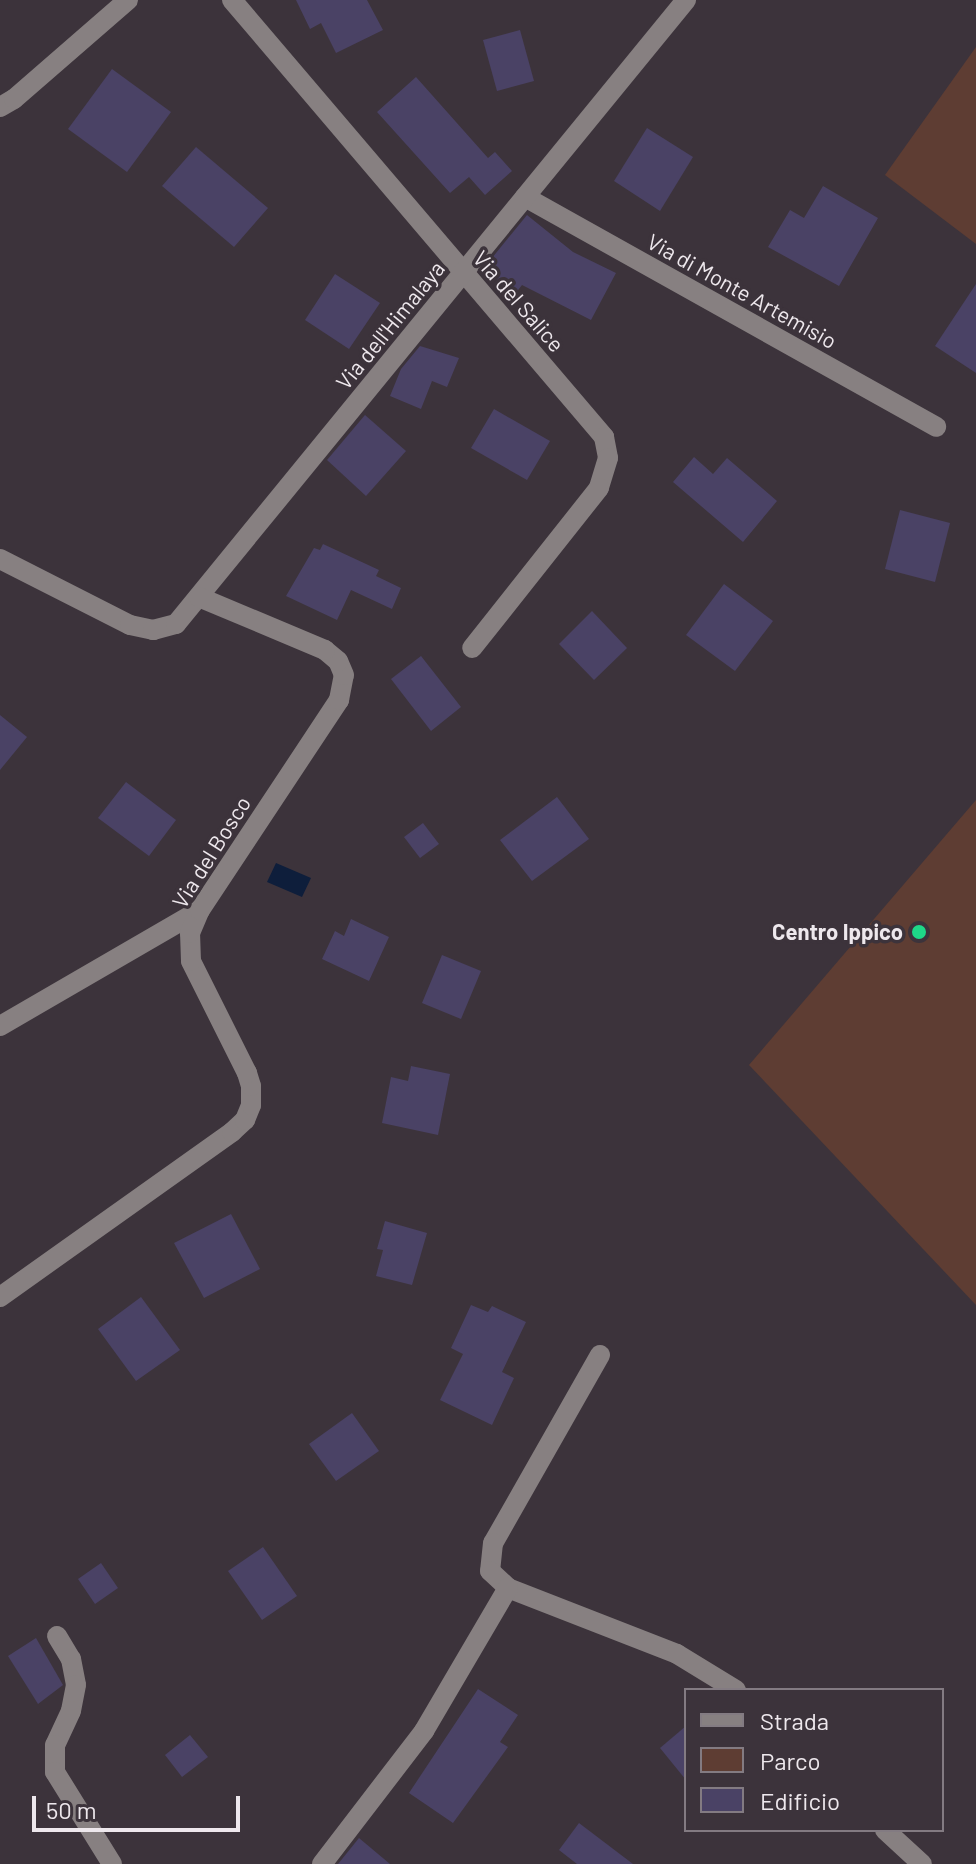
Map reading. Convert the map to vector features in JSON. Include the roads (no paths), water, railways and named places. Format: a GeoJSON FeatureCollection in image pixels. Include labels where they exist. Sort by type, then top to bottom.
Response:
{"type":"FeatureCollection","features":[{"type":"Feature","properties":{"kind":"street"},"geometry":{"type":"LineString","coordinates":[[0,107],[14,99],[128,0]]}},
{"type":"Feature","properties":{"kind":"street","name":"Via del Salice"},"geometry":{"type":"LineString","coordinates":[[232,0],[604,437],[608,458],[595,494],[472,648]]}},
{"type":"Feature","properties":{"kind":"street","name":"Via dell'Himalaya"},"geometry":{"type":"LineString","coordinates":[[0,559],[121,621],[153,630],[176,624],[686,0]]}},
{"type":"Feature","properties":{"kind":"street","name":"Via di Monte Artemisio"},"geometry":{"type":"LineString","coordinates":[[525,197],[936,427]]}},
{"type":"Feature","properties":{"kind":"street","name":"Via del Bosco"},"geometry":{"type":"LineString","coordinates":[[0,1297],[232,1132],[248,1114],[252,1095],[250,1080],[191,961],[190,933],[200,910],[339,700],[344,675],[338,661],[325,650],[199,597]]}},
{"type":"Feature","properties":{"kind":"street"},"geometry":{"type":"LineString","coordinates":[[0,1026],[200,910]]}},
{"type":"Feature","properties":{"kind":"street"},"geometry":{"type":"LineString","coordinates":[[600,1355],[489,1553],[490,1571],[508,1588],[677,1654],[733,1688]]}},
{"type":"Feature","properties":{"kind":"street"},"geometry":{"type":"LineString","coordinates":[[322,1864],[424,1731],[508,1588]]}},
{"type":"Feature","properties":{"kind":"street"},"geometry":{"type":"LineString","coordinates":[[57,1636],[71,1659],[76,1685],[71,1711],[55,1745],[55,1772],[112,1864]]}},
{"type":"Feature","properties":{"kind":"street"},"geometry":{"type":"LineString","coordinates":[[887,1832],[922,1864]]}},
{"type":"Feature","properties":{"kind":"water"},"geometry":{"type":"Polygon","coordinates":[[[276,863],[311,878],[302,897],[267,882],[276,863]]]}},
{"type":"Feature","properties":{"kind":"place","name":"Centro Ippico"},"geometry":{"type":"Point","coordinates":[919,932]}}]}
